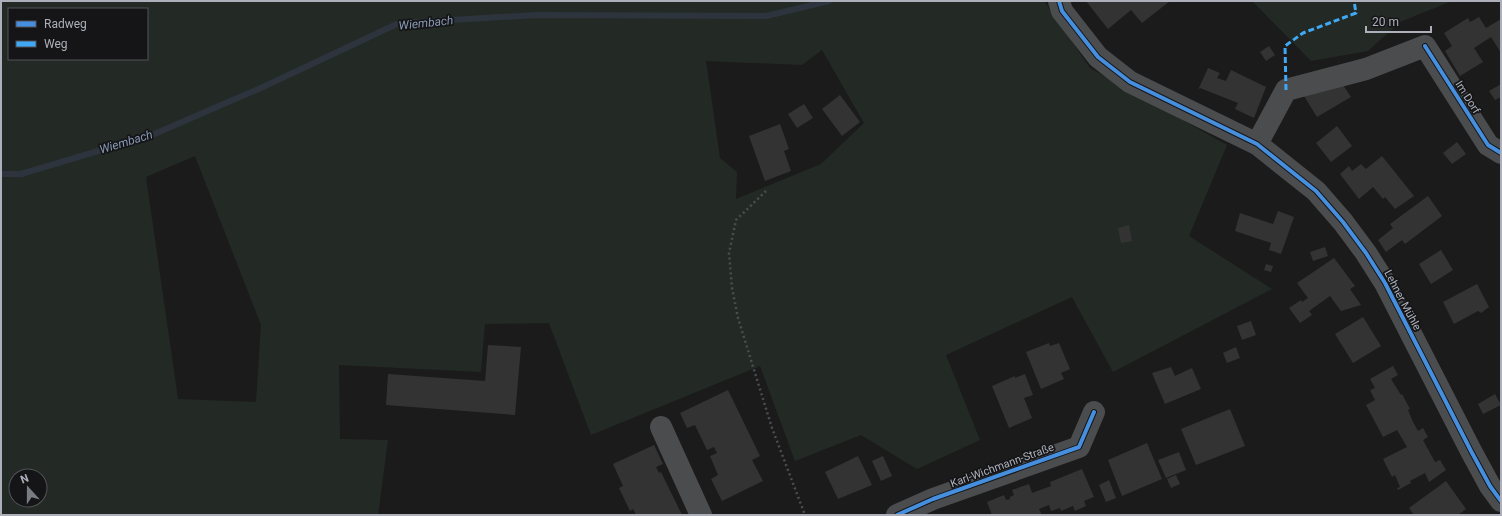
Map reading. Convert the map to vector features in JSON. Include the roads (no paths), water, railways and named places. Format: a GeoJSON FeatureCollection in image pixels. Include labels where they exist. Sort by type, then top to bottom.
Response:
{"type":"FeatureCollection","features":[{"type":"Feature","properties":{"kind":"street","name":"Lehner Mühle"},"geometry":{"type":"LineString","coordinates":[[1059,1],[1062,10],[1098,57],[1130,82],[1257,144],[1316,191],[1343,222],[1366,252],[1385,283],[1470,451],[1490,486],[1501,501]]}},
{"type":"Feature","properties":{"kind":"street","name":"Im Dorf"},"geometry":{"type":"LineString","coordinates":[[1257,144],[1286,90],[1366,69],[1425,46],[1488,145],[1501,153]]}},
{"type":"Feature","properties":{"kind":"street","name":"Karl-Wichmann-Straße"},"geometry":{"type":"LineString","coordinates":[[896,515],[937,507],[1078,447],[1094,412]]}},
{"type":"Feature","properties":{"kind":"street"},"geometry":{"type":"LineString","coordinates":[[661,427],[701,515]]}},
{"type":"Feature","properties":{"kind":"waterway","name":"Wiembach"},"geometry":{"type":"LineString","coordinates":[[1,174],[21,174],[152,135],[263,87],[399,23],[537,15],[766,16],[829,1]]}}]}
